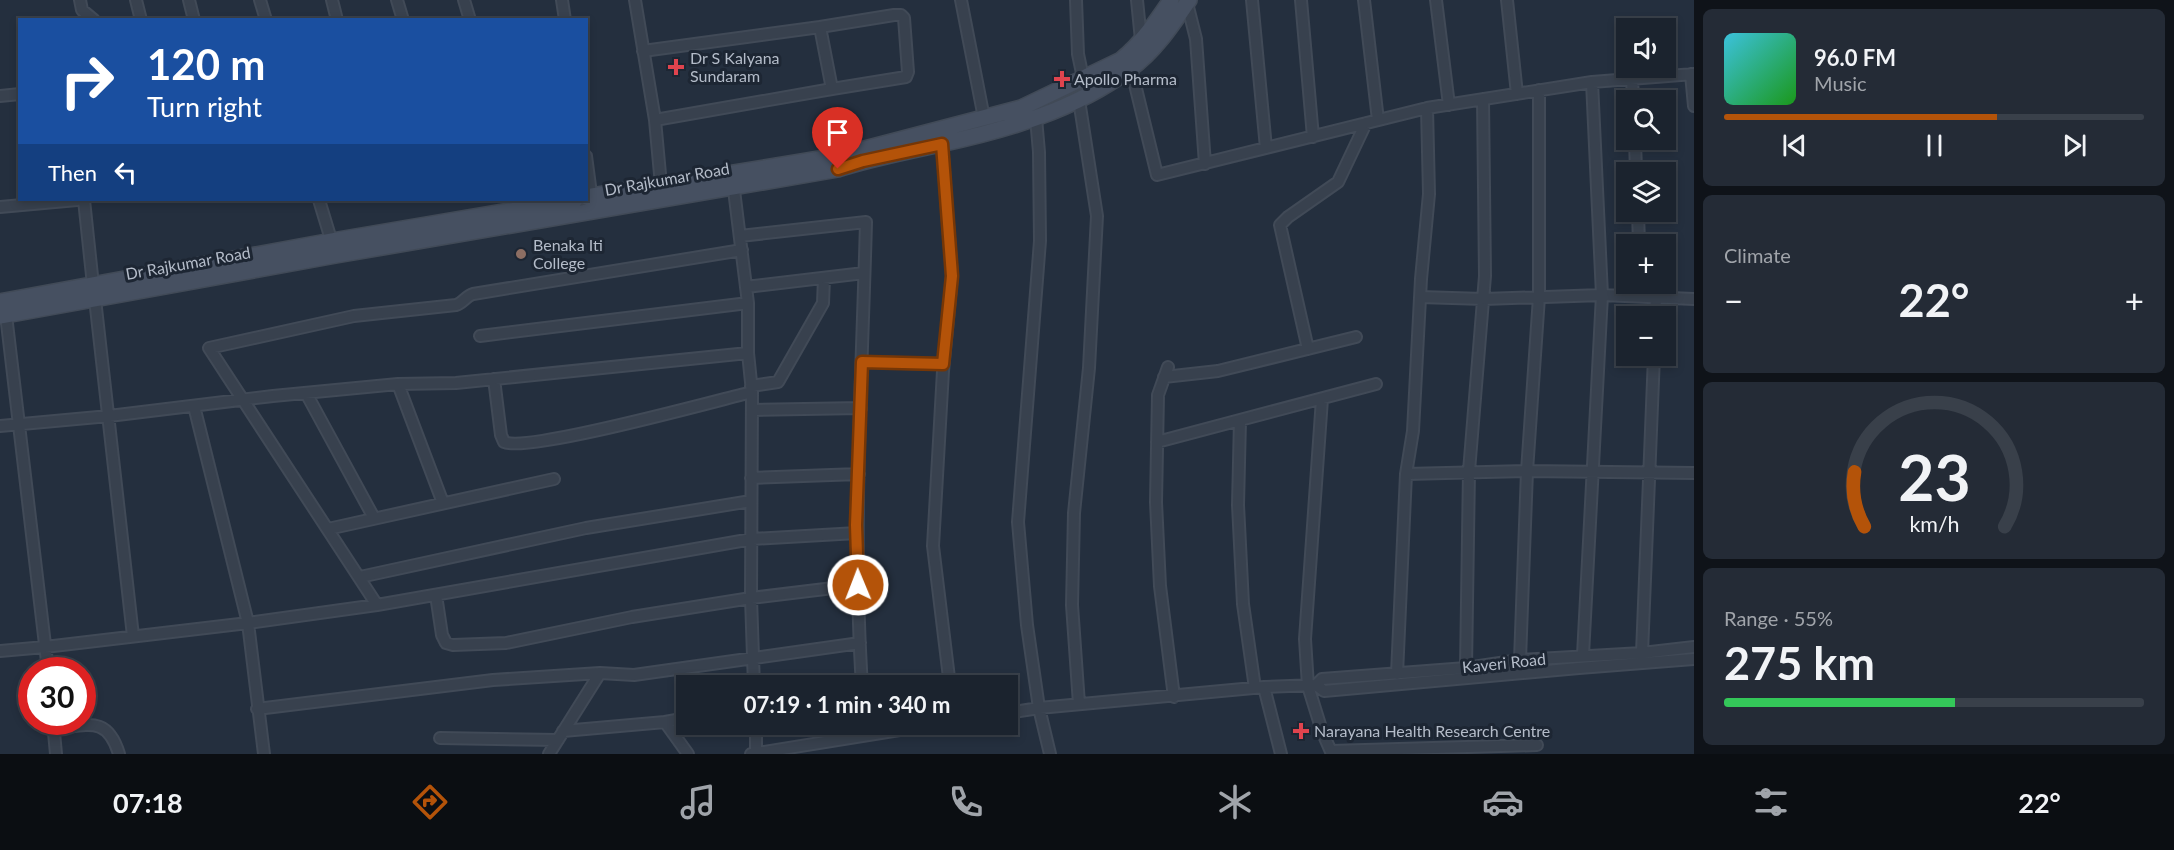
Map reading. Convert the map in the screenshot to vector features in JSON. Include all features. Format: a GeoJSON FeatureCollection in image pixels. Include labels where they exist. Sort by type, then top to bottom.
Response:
{"type":"FeatureCollection","features":[{"type":"Feature","properties":{"kind":"main road","name":"Dr Rajkumar Road"},"geometry":{"type":"LineString","coordinates":[[2,311],[590,201],[733,179],[838,156],[984,118],[1021,108],[1121,60],[1182,1]]}},
{"type":"Feature","properties":{"kind":"main road","name":"Dr Rajkumar Road"},"geometry":{"type":"LineString","coordinates":[[590,201],[661,185],[838,169],[1036,118],[1080,100],[1131,68],[1168,31],[1182,1]]}},
{"type":"Feature","properties":{"kind":"main road","name":"Dr Rajkumar Road"},"geometry":{"type":"LineString","coordinates":[[334,248],[570,201]]}},
{"type":"Feature","properties":{"kind":"street"},"geometry":{"type":"LineString","coordinates":[[80,0],[82,10],[92,18]]}},
{"type":"Feature","properties":{"kind":"street"},"geometry":{"type":"LineString","coordinates":[[136,0],[140,18]]}},
{"type":"Feature","properties":{"kind":"street"},"geometry":{"type":"LineString","coordinates":[[189,0],[194,18]]}},
{"type":"Feature","properties":{"kind":"street"},"geometry":{"type":"LineString","coordinates":[[260,0],[265,18]]}},
{"type":"Feature","properties":{"kind":"street"},"geometry":{"type":"LineString","coordinates":[[332,0],[336,18]]}},
{"type":"Feature","properties":{"kind":"street"},"geometry":{"type":"LineString","coordinates":[[397,0],[402,18]]}},
{"type":"Feature","properties":{"kind":"street"},"geometry":{"type":"LineString","coordinates":[[464,0],[469,18]]}},
{"type":"Feature","properties":{"kind":"street"},"geometry":{"type":"LineString","coordinates":[[562,0],[565,18]]}},
{"type":"Feature","properties":{"kind":"street"},"geometry":{"type":"LineString","coordinates":[[635,0],[655,120],[661,185]]}},
{"type":"Feature","properties":{"kind":"street"},"geometry":{"type":"LineString","coordinates":[[961,0],[984,118]]}},
{"type":"Feature","properties":{"kind":"street"},"geometry":{"type":"LineString","coordinates":[[1076,0],[1078,54],[1083,78]]}},
{"type":"Feature","properties":{"kind":"street"},"geometry":{"type":"LineString","coordinates":[[1137,0],[1141,40]]}},
{"type":"Feature","properties":{"kind":"street"},"geometry":{"type":"LineString","coordinates":[[1252,0],[1266,148]]}},
{"type":"Feature","properties":{"kind":"street"},"geometry":{"type":"LineString","coordinates":[[1301,0],[1312,137]]}},
{"type":"Feature","properties":{"kind":"street"},"geometry":{"type":"LineString","coordinates":[[1364,0],[1378,120]]}},
{"type":"Feature","properties":{"kind":"street"},"geometry":{"type":"LineString","coordinates":[[1436,0],[1449,105]]}},
{"type":"Feature","properties":{"kind":"street"},"geometry":{"type":"LineString","coordinates":[[1507,0],[1517,94]]}},
{"type":"Feature","properties":{"kind":"street"},"geometry":{"type":"LineString","coordinates":[[1182,1],[1196,39],[1205,164]]}},
{"type":"Feature","properties":{"kind":"street"},"geometry":{"type":"LineString","coordinates":[[643,51],[894,15],[901,15],[904,18],[908,72],[906,77],[655,120]]}},
{"type":"Feature","properties":{"kind":"street"},"geometry":{"type":"LineString","coordinates":[[820,27],[832,89]]}},
{"type":"Feature","properties":{"kind":"street"},"geometry":{"type":"LineString","coordinates":[[1131,68],[1157,176],[1426,108],[1592,82],[1632,78],[1633,90]]}},
{"type":"Feature","properties":{"kind":"street"},"geometry":{"type":"LineString","coordinates":[[1676,75],[1693,74],[1694,106]]}},
{"type":"Feature","properties":{"kind":"street"},"geometry":{"type":"LineString","coordinates":[[1583,655],[1602,295],[1592,82]]}},
{"type":"Feature","properties":{"kind":"street"},"geometry":{"type":"LineString","coordinates":[[1522,673],[1520,660],[1527,471],[1539,297],[1539,90]]}},
{"type":"Feature","properties":{"kind":"street"},"geometry":{"type":"LineString","coordinates":[[0,96],[18,94]]}},
{"type":"Feature","properties":{"kind":"street"},"geometry":{"type":"LineString","coordinates":[[1466,668],[1469,471],[1484,299],[1483,99]]}},
{"type":"Feature","properties":{"kind":"street"},"geometry":{"type":"LineString","coordinates":[[1079,704],[1072,605],[1074,513],[1089,368],[1097,216],[1080,100]]}},
{"type":"Feature","properties":{"kind":"street"},"geometry":{"type":"LineString","coordinates":[[1397,674],[1406,474],[1413,431],[1420,297],[1429,194],[1426,108]]}},
{"type":"Feature","properties":{"kind":"street"},"geometry":{"type":"LineString","coordinates":[[1036,118],[1039,152],[1040,241],[1018,522],[1027,625],[1039,708],[1050,754]]}},
{"type":"Feature","properties":{"kind":"street"},"geometry":{"type":"LineString","coordinates":[[1308,349],[1280,225],[1338,182],[1366,123]]}},
{"type":"Feature","properties":{"kind":"street"},"geometry":{"type":"LineString","coordinates":[[942,144],[952,276],[943,364],[933,546],[949,675]]}},
{"type":"Feature","properties":{"kind":"street"},"geometry":{"type":"LineString","coordinates":[[588,178],[590,201]]}},
{"type":"Feature","properties":{"kind":"street"},"geometry":{"type":"LineString","coordinates":[[733,179],[748,303],[748,353],[752,389],[751,598],[754,675]]}},
{"type":"Feature","properties":{"kind":"street"},"geometry":{"type":"LineString","coordinates":[[0,207],[66,201]]}},
{"type":"Feature","properties":{"kind":"street"},"geometry":{"type":"LineString","coordinates":[[84,201],[133,636]]}},
{"type":"Feature","properties":{"kind":"street"},"geometry":{"type":"LineString","coordinates":[[319,201],[334,248]]}},
{"type":"Feature","properties":{"kind":"street"},"geometry":{"type":"LineString","coordinates":[[740,236],[866,222],[857,533],[861,675]]}},
{"type":"Feature","properties":{"kind":"street"},"geometry":{"type":"LineString","coordinates":[[377,605],[209,348],[354,316],[456,305],[473,294],[742,250]]}},
{"type":"Feature","properties":{"kind":"street"},"geometry":{"type":"LineString","coordinates":[[746,287],[864,273]]}},
{"type":"Feature","properties":{"kind":"street"},"geometry":{"type":"LineString","coordinates":[[494,379],[501,435],[504,442],[510,445],[552,440],[778,382],[823,303],[824,278]]}},
{"type":"Feature","properties":{"kind":"street"},"geometry":{"type":"LineString","coordinates":[[1420,297],[1484,299],[1602,295],[1694,299]]}},
{"type":"Feature","properties":{"kind":"street"},"geometry":{"type":"LineString","coordinates":[[1656,298],[1656,306]]}},
{"type":"Feature","properties":{"kind":"street"},"geometry":{"type":"LineString","coordinates":[[480,336],[748,303]]}},
{"type":"Feature","properties":{"kind":"street"},"geometry":{"type":"LineString","coordinates":[[2,311],[19,424],[46,657]]}},
{"type":"Feature","properties":{"kind":"street"},"geometry":{"type":"LineString","coordinates":[[1174,697],[1160,586],[1156,502],[1158,394],[1166,372],[1218,371],[1356,337]]}},
{"type":"Feature","properties":{"kind":"street"},"geometry":{"type":"LineString","coordinates":[[0,426],[109,416],[241,399],[398,384],[494,379],[748,353]]}},
{"type":"Feature","properties":{"kind":"street"},"geometry":{"type":"LineString","coordinates":[[862,362],[943,364]]}},
{"type":"Feature","properties":{"kind":"street"},"geometry":{"type":"LineString","coordinates":[[1642,653],[1653,366]]}},
{"type":"Feature","properties":{"kind":"street"},"geometry":{"type":"LineString","coordinates":[[398,384],[443,503]]}},
{"type":"Feature","properties":{"kind":"street"},"geometry":{"type":"LineString","coordinates":[[1157,441],[1376,384]]}},
{"type":"Feature","properties":{"kind":"street"},"geometry":{"type":"LineString","coordinates":[[306,393],[374,518]]}},
{"type":"Feature","properties":{"kind":"street"},"geometry":{"type":"LineString","coordinates":[[1323,399],[1305,639],[1322,731],[1331,752],[1537,745]]}},
{"type":"Feature","properties":{"kind":"street"},"geometry":{"type":"LineString","coordinates":[[194,405],[248,623],[264,754]]}},
{"type":"Feature","properties":{"kind":"street"},"geometry":{"type":"LineString","coordinates":[[752,410],[861,408]]}},
{"type":"Feature","properties":{"kind":"street"},"geometry":{"type":"LineString","coordinates":[[1240,420],[1238,505],[1243,593],[1259,688],[1281,754]]}},
{"type":"Feature","properties":{"kind":"street"},"geometry":{"type":"LineString","coordinates":[[1406,474],[1469,471],[1694,473]]}},
{"type":"Feature","properties":{"kind":"street"},"geometry":{"type":"LineString","coordinates":[[751,478],[859,474]]}},
{"type":"Feature","properties":{"kind":"street"},"geometry":{"type":"LineString","coordinates":[[328,529],[554,479]]}},
{"type":"Feature","properties":{"kind":"street"},"geometry":{"type":"LineString","coordinates":[[360,577],[586,528],[751,501]]}},
{"type":"Feature","properties":{"kind":"street"},"geometry":{"type":"LineString","coordinates":[[0,651],[248,623],[377,605],[752,539],[857,533]]}},
{"type":"Feature","properties":{"kind":"street"},"geometry":{"type":"LineString","coordinates":[[436,595],[442,635],[446,643],[453,645],[506,643],[632,617],[751,598],[858,585]]}},
{"type":"Feature","properties":{"kind":"street"},"geometry":{"type":"LineString","coordinates":[[257,709],[477,682],[600,673],[634,675],[860,643]]}},
{"type":"Feature","properties":{"kind":"street","name":"Kaveri Road"},"geometry":{"type":"LineString","coordinates":[[1312,686],[1322,679],[1466,668],[1520,660],[1642,653],[1694,647]]}},
{"type":"Feature","properties":{"kind":"street","name":"Kaveri Road"},"geometry":{"type":"LineString","coordinates":[[1018,711],[1259,688],[1312,686],[1324,691],[1694,660]]}},
{"type":"Feature","properties":{"kind":"street"},"geometry":{"type":"LineString","coordinates":[[549,754],[600,673]]}},
{"type":"Feature","properties":{"kind":"street"},"geometry":{"type":"LineString","coordinates":[[440,738],[561,735],[676,720]]}},
{"type":"Feature","properties":{"kind":"street"},"geometry":{"type":"LineString","coordinates":[[665,722],[688,754]]}},
{"type":"Feature","properties":{"kind":"street"},"geometry":{"type":"LineString","coordinates":[[96,725],[109,732],[119,754]]}},
{"type":"Feature","properties":{"kind":"street"},"geometry":{"type":"LineString","coordinates":[[54,735],[56,754]]}},
{"type":"Feature","properties":{"kind":"street"},"geometry":{"type":"LineString","coordinates":[[755,735],[754,754],[842,735]]}},
{"type":"Feature","properties":{"kind":"place","name":"Dr S Kalyana Sundaram"},"geometry":{"type":"Point","coordinates":[676,67]}},
{"type":"Feature","properties":{"kind":"place","name":"Apollo Pharma"},"geometry":{"type":"Point","coordinates":[1062,79]}},
{"type":"Feature","properties":{"kind":"place","name":"Benaka Iti College"},"geometry":{"type":"Point","coordinates":[521,254]}},
{"type":"Feature","properties":{"kind":"place","name":"Narayana Health Research Centre"},"geometry":{"type":"Point","coordinates":[1301,731]}},
{"type":"Feature","properties":{"kind":"route"},"geometry":{"type":"LineString","coordinates":[[838,169],[863,161],[942,144],[952,276],[943,364],[862,362],[856,525],[858,585]]}}]}
